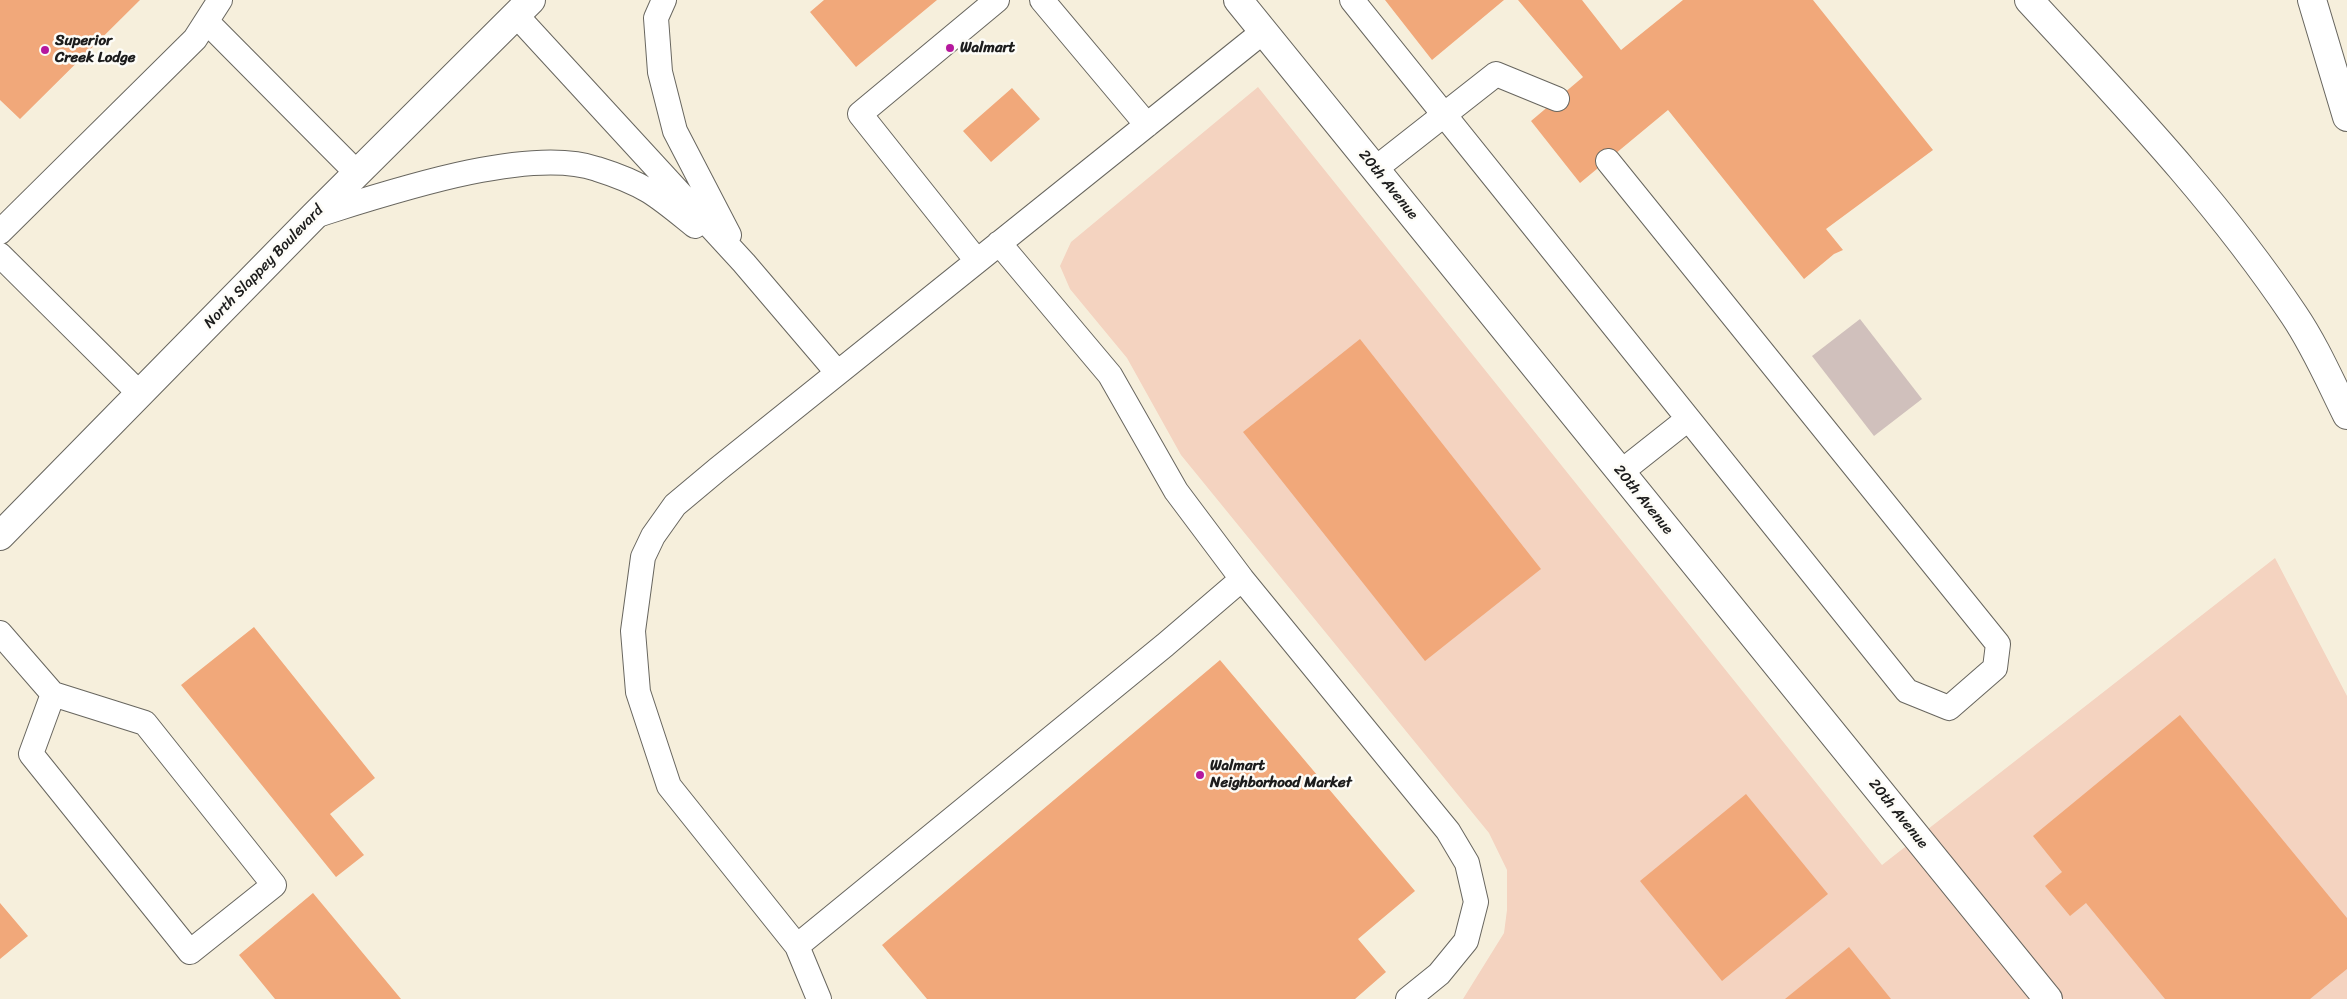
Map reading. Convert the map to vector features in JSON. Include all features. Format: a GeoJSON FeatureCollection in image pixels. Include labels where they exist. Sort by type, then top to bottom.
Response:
{"type":"FeatureCollection","features":[{"type":"Feature","properties":{"kind":"main road","name":"20th Avenue"},"geometry":{"type":"LineString","coordinates":[[1238,0],[2048,999]]}},
{"type":"Feature","properties":{"kind":"main road"},"geometry":{"type":"LineString","coordinates":[[2029,0],[2149,129],[2212,204],[2294,315],[2318,355],[2347,415]]}},
{"type":"Feature","properties":{"kind":"main road"},"geometry":{"type":"LineString","coordinates":[[2312,0],[2347,117]]}},
{"type":"Feature","properties":{"kind":"main road","name":"North Slappey Boulevard"},"geometry":{"type":"LineString","coordinates":[[0,536],[357,172],[524,8]]}},
{"type":"Feature","properties":{"kind":"lane"},"geometry":{"type":"LineString","coordinates":[[0,232],[195,39],[220,0]]}},
{"type":"Feature","properties":{"kind":"lane"},"geometry":{"type":"LineString","coordinates":[[664,0],[656,18],[660,72],[675,131],[744,263]]}},
{"type":"Feature","properties":{"kind":"lane"},"geometry":{"type":"LineString","coordinates":[[977,261],[860,114],[997,0]]}},
{"type":"Feature","properties":{"kind":"lane"},"geometry":{"type":"LineString","coordinates":[[1042,0],[1147,125]]}},
{"type":"Feature","properties":{"kind":"lane"},"geometry":{"type":"LineString","coordinates":[[1352,0],[1907,691],[1949,708],[1995,668],[1998,644],[1608,161]]}},
{"type":"Feature","properties":{"kind":"lane"},"geometry":{"type":"LineString","coordinates":[[524,8],[837,372]]}},
{"type":"Feature","properties":{"kind":"lane"},"geometry":{"type":"LineString","coordinates":[[207,22],[357,172]]}},
{"type":"Feature","properties":{"kind":"lane"},"geometry":{"type":"LineString","coordinates":[[819,999],[797,946],[669,786],[638,692],[634,631],[643,557],[653,536],[675,505],[837,372],[1264,31]]}},
{"type":"Feature","properties":{"kind":"lane"},"geometry":{"type":"LineString","coordinates":[[1375,169],[1496,74],[1557,99]]}},
{"type":"Feature","properties":{"kind":"lane"},"geometry":{"type":"LineString","coordinates":[[314,216],[425,183],[509,166],[551,161],[595,168],[649,191],[744,263]]}},
{"type":"Feature","properties":{"kind":"lane"},"geometry":{"type":"LineString","coordinates":[[1000,243],[1110,375],[1176,491],[1242,579],[1448,831],[1467,863],[1476,902],[1466,941],[1439,974],[1408,999]]}},
{"type":"Feature","properties":{"kind":"lane"},"geometry":{"type":"LineString","coordinates":[[0,255],[140,394]]}},
{"type":"Feature","properties":{"kind":"lane"},"geometry":{"type":"LineString","coordinates":[[1621,472],[1688,419]]}},
{"type":"Feature","properties":{"kind":"lane"},"geometry":{"type":"LineString","coordinates":[[797,946],[1165,645],[1242,579]]}},
{"type":"Feature","properties":{"kind":"lane"},"geometry":{"type":"LineString","coordinates":[[0,633],[53,694],[145,722],[274,885],[190,952],[31,754],[53,694]]}},
{"type":"Feature","properties":{"kind":"shaded area"},"geometry":{"type":"Polygon","coordinates":[[[1258,87],[1882,865],[2275,558],[2347,696],[2347,999],[1463,999],[1504,933],[1507,910],[1507,870],[1489,833],[1181,455],[1127,358],[1070,289],[1060,266],[1071,242],[1258,87]]]}},
{"type":"Feature","properties":{"kind":"shaded area"},"geometry":{"type":"Polygon","coordinates":[[[1860,319],[1922,399],[1874,436],[1812,356],[1860,319]]]}},
{"type":"Feature","properties":{"kind":"building","name":"Superior Creek Lodge"},"geometry":{"type":"Polygon","coordinates":[[[0,0],[140,0],[20,119],[0,100],[0,0]]]}},
{"type":"Feature","properties":{"kind":"building"},"geometry":{"type":"Polygon","coordinates":[[[824,0],[937,0],[856,67],[810,12],[824,0]]]}},
{"type":"Feature","properties":{"kind":"building"},"geometry":{"type":"Polygon","coordinates":[[[1385,0],[1504,0],[1432,60],[1385,0]]]}},
{"type":"Feature","properties":{"kind":"building"},"geometry":{"type":"Polygon","coordinates":[[[1518,0],[1582,0],[1621,50],[1683,0],[1813,0],[1933,150],[1826,229],[1843,250],[1834,254],[1804,279],[1668,110],[1580,183],[1531,121],[1583,77],[1518,0]]]}},
{"type":"Feature","properties":{"kind":"building"},"geometry":{"type":"Polygon","coordinates":[[[1012,88],[1040,119],[991,162],[963,131],[1012,88]]]}},
{"type":"Feature","properties":{"kind":"building"},"geometry":{"type":"Polygon","coordinates":[[[1360,339],[1541,569],[1425,661],[1243,432],[1360,339]]]}},
{"type":"Feature","properties":{"kind":"building"},"geometry":{"type":"Polygon","coordinates":[[[254,627],[375,778],[330,814],[364,855],[336,877],[181,685],[254,627]]]}},
{"type":"Feature","properties":{"kind":"building","name":"Walmart Neighborhood Market"},"geometry":{"type":"Polygon","coordinates":[[[1220,660],[1415,891],[1358,939],[1386,972],[1355,999],[927,999],[882,945],[1220,660]]]}},
{"type":"Feature","properties":{"kind":"building"},"geometry":{"type":"Polygon","coordinates":[[[2180,715],[2347,918],[2347,969],[2310,999],[2165,999],[2086,903],[2070,916],[2045,886],[2062,872],[2033,836],[2180,715]]]}},
{"type":"Feature","properties":{"kind":"building"},"geometry":{"type":"Polygon","coordinates":[[[1746,794],[1828,894],[1722,981],[1640,881],[1746,794]]]}},
{"type":"Feature","properties":{"kind":"building"},"geometry":{"type":"Polygon","coordinates":[[[313,893],[401,999],[275,999],[239,955],[313,893]]]}},
{"type":"Feature","properties":{"kind":"building"},"geometry":{"type":"Polygon","coordinates":[[[0,903],[28,936],[0,959],[0,903]]]}},
{"type":"Feature","properties":{"kind":"building"},"geometry":{"type":"Polygon","coordinates":[[[1849,947],[1891,999],[1785,999],[1849,947]]]}},
{"type":"Feature","properties":{"kind":"place","name":"Walmart"},"geometry":{"type":"Point","coordinates":[950,48]}},
{"type":"Feature","properties":{"kind":"place","name":"Superior Creek Lodge"},"geometry":{"type":"Point","coordinates":[45,50]}},
{"type":"Feature","properties":{"kind":"place","name":"Walmart Neighborhood Market"},"geometry":{"type":"Point","coordinates":[1200,775]}}]}
